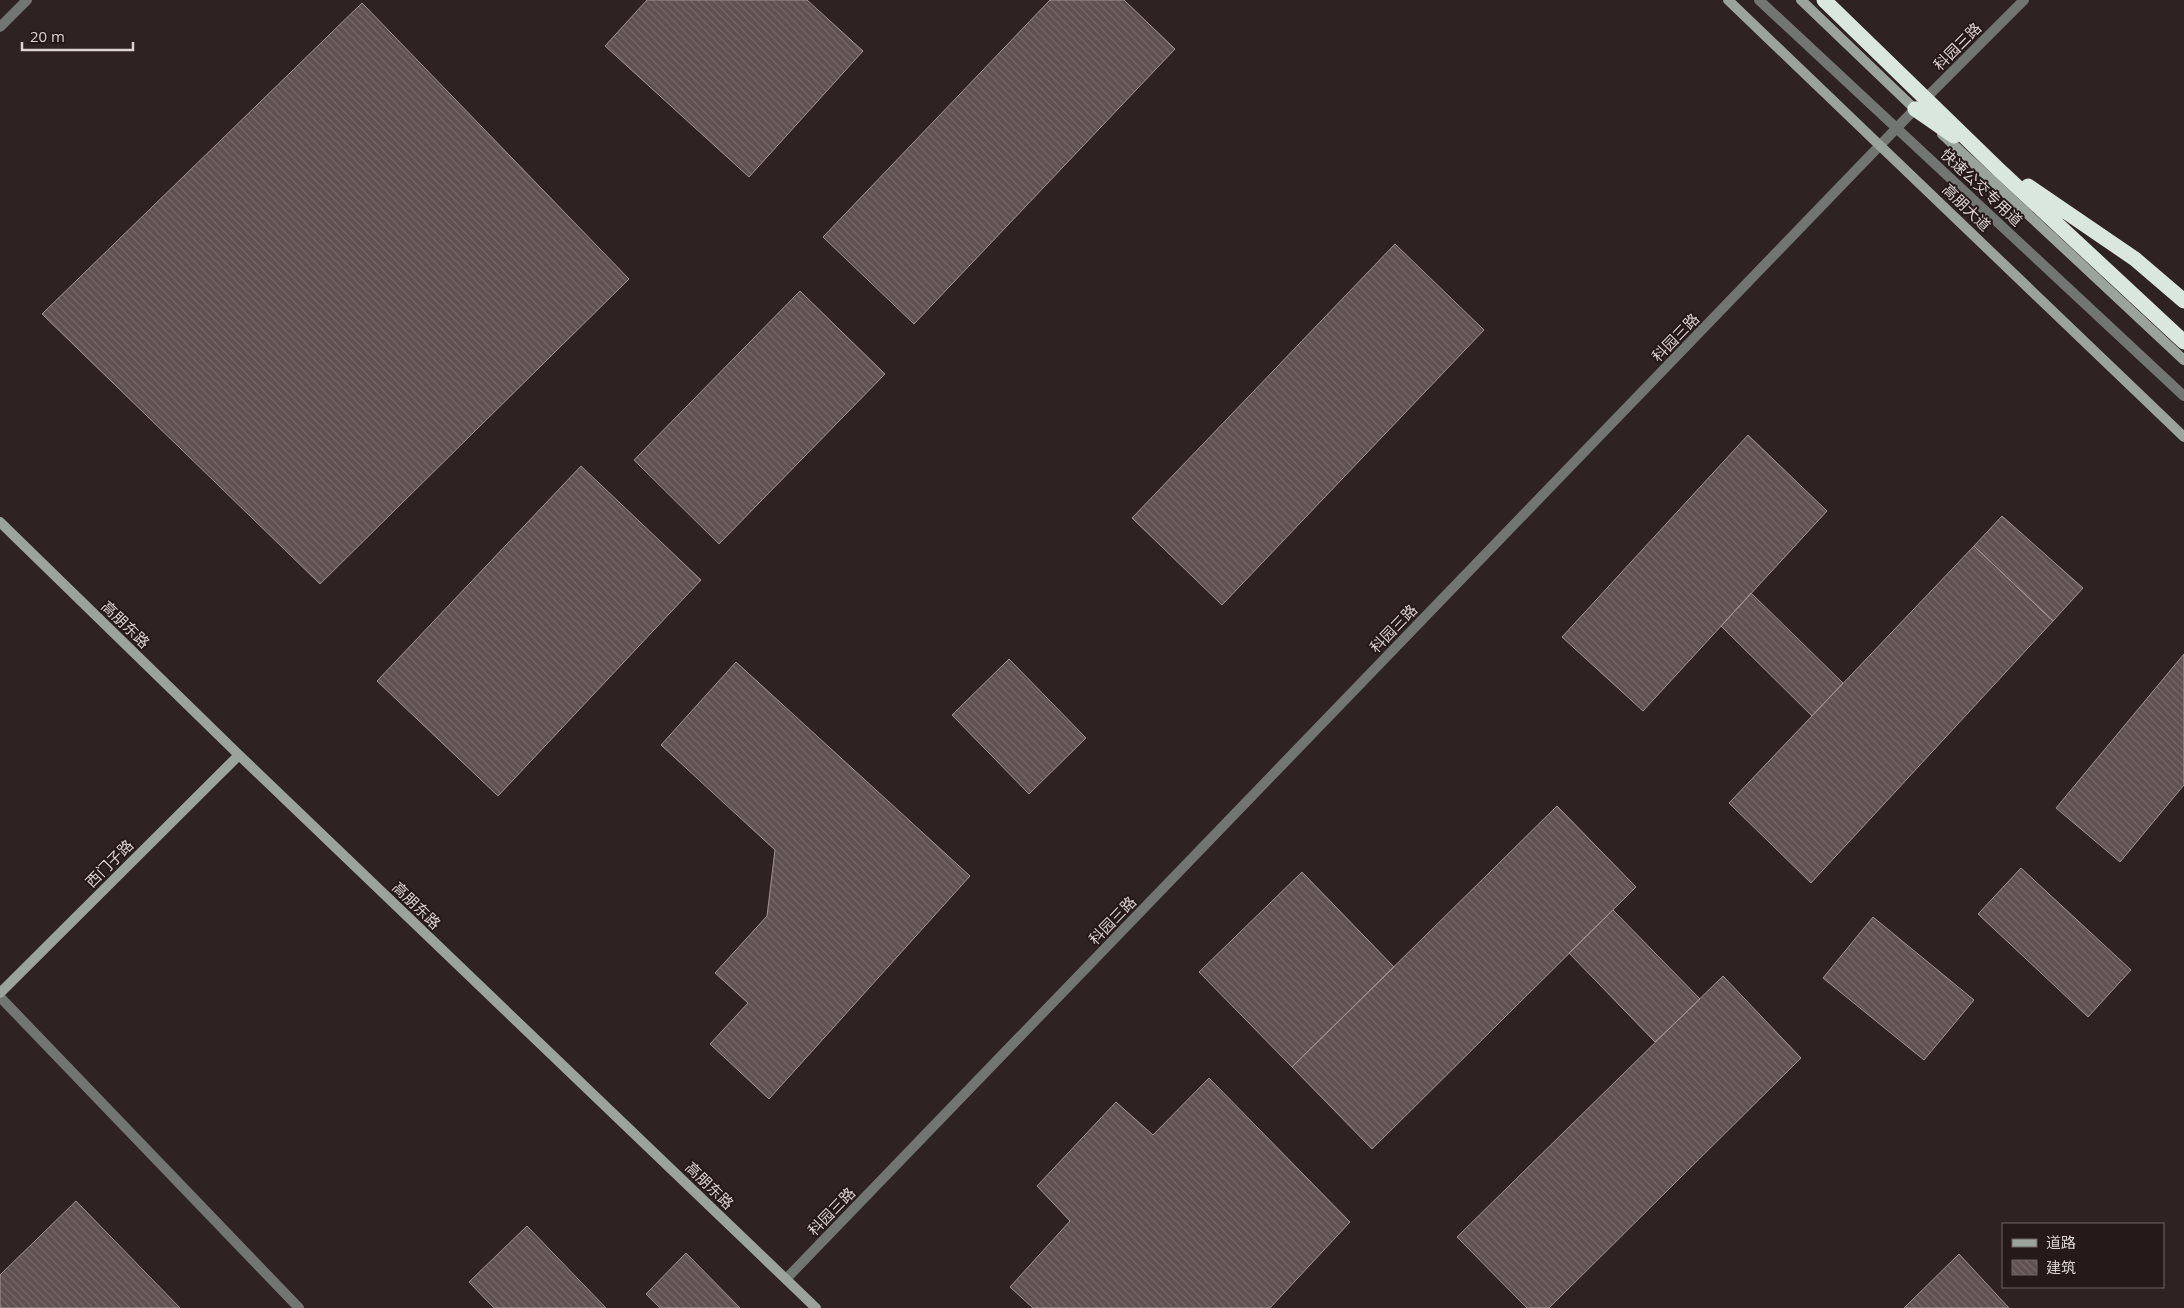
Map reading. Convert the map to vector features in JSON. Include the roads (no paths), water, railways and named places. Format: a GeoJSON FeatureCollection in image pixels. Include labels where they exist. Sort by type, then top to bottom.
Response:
{"type":"FeatureCollection","features":[{"type":"Feature","properties":{"kind":"highway"},"geometry":{"type":"LineString","coordinates":[[1824,0],[1998,169],[2184,342]]}},
{"type":"Feature","properties":{"kind":"highway"},"geometry":{"type":"LineString","coordinates":[[1915,110],[2135,259],[2184,301]]}},
{"type":"Feature","properties":{"kind":"street"},"geometry":{"type":"LineString","coordinates":[[0,27],[27,0]]}},
{"type":"Feature","properties":{"kind":"street","name":"高朋大道"},"geometry":{"type":"LineString","coordinates":[[1728,0],[2184,437]]}},
{"type":"Feature","properties":{"kind":"street","name":"快速公交专用道"},"geometry":{"type":"LineString","coordinates":[[1759,0],[2184,396]]}},
{"type":"Feature","properties":{"kind":"street"},"geometry":{"type":"LineString","coordinates":[[1801,0],[1915,110],[2184,360]]}},
{"type":"Feature","properties":{"kind":"street","name":"科园三路"},"geometry":{"type":"LineString","coordinates":[[786,1279],[1881,145],[2024,0]]}},
{"type":"Feature","properties":{"kind":"street","name":"高朋东路"},"geometry":{"type":"LineString","coordinates":[[0,522],[239,755],[816,1308]]}},
{"type":"Feature","properties":{"kind":"street","name":"西门子路"},"geometry":{"type":"LineString","coordinates":[[0,993],[239,755]]}},
{"type":"Feature","properties":{"kind":"street"},"geometry":{"type":"LineString","coordinates":[[0,997],[299,1308]]}}]}
